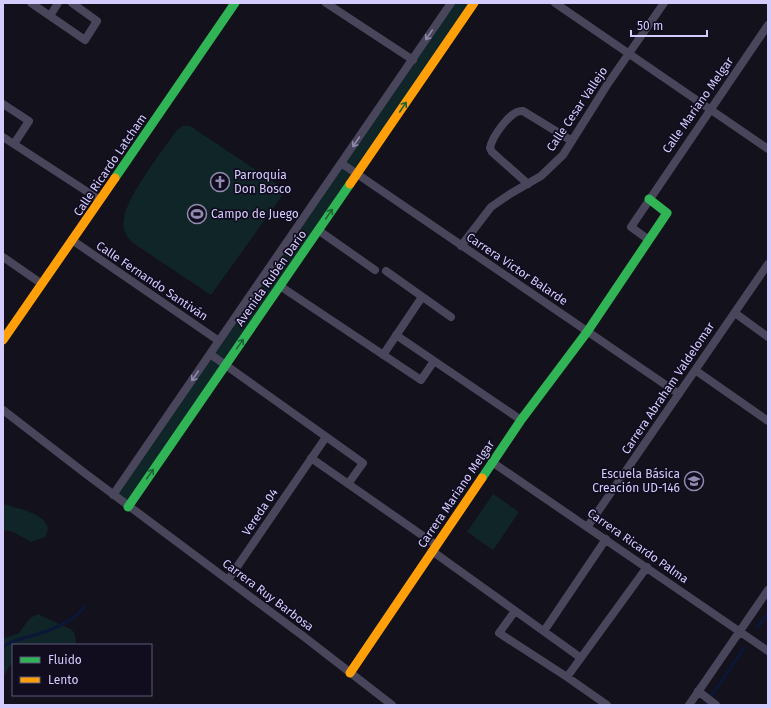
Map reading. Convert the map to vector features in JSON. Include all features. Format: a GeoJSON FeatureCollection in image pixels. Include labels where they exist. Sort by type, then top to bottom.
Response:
{"type":"FeatureCollection","features":[{"type":"Feature","properties":{"kind":"street"},"geometry":{"type":"LineString","coordinates":[[31,3],[85,40],[98,21],[72,3]]}},
{"type":"Feature","properties":{"kind":"street"},"geometry":{"type":"LineString","coordinates":[[50,16],[58,3]]}},
{"type":"Feature","properties":{"kind":"street","name":"Calle Ricardo Latcham"},"geometry":{"type":"LineString","coordinates":[[3,340],[235,3]]}},
{"type":"Feature","properties":{"kind":"street"},"geometry":{"type":"LineString","coordinates":[[326,3],[413,60]]}},
{"type":"Feature","properties":{"kind":"street","name":"Avenida Rubén Darío"},"geometry":{"type":"LineString","coordinates":[[113,495],[451,3]]}},
{"type":"Feature","properties":{"kind":"street","name":"Avenida Rubén Darío"},"geometry":{"type":"LineString","coordinates":[[128,506],[474,3]]}},
{"type":"Feature","properties":{"kind":"street"},"geometry":{"type":"LineString","coordinates":[[555,3],[768,149]]}},
{"type":"Feature","properties":{"kind":"street","name":"Calle Cesar Vallejo"},"geometry":{"type":"LineString","coordinates":[[461,246],[491,207],[547,172],[562,155],[664,3]]}},
{"type":"Feature","properties":{"kind":"street","name":"Calle Mariano Melgar"},"geometry":{"type":"LineString","coordinates":[[649,240],[630,227],[768,25]]}},
{"type":"Feature","properties":{"kind":"street"},"geometry":{"type":"LineString","coordinates":[[3,104],[29,121],[14,144]]}},
{"type":"Feature","properties":{"kind":"street"},"geometry":{"type":"LineString","coordinates":[[528,184],[492,152],[490,148],[506,121],[518,111],[523,111],[572,141]]}},
{"type":"Feature","properties":{"kind":"street"},"geometry":{"type":"LineString","coordinates":[[3,137],[100,200]]}},
{"type":"Feature","properties":{"kind":"street","name":"Carrera Victor Balarde"},"geometry":{"type":"LineString","coordinates":[[341,163],[679,394]]}},
{"type":"Feature","properties":{"kind":"street"},"geometry":{"type":"LineString","coordinates":[[587,332],[667,213],[649,200]]}},
{"type":"Feature","properties":{"kind":"street"},"geometry":{"type":"LineString","coordinates":[[318,230],[375,270]]}},
{"type":"Feature","properties":{"kind":"street","name":"Calle Fernando Santiván"},"geometry":{"type":"LineString","coordinates":[[72,240],[219,341]]}},
{"type":"Feature","properties":{"kind":"street"},"geometry":{"type":"LineString","coordinates":[[3,257],[42,284]]}},
{"type":"Feature","properties":{"kind":"street","name":"Carrera Abraham Valdelomar"},"geometry":{"type":"LineString","coordinates":[[588,526],[768,264]]}},
{"type":"Feature","properties":{"kind":"street"},"geometry":{"type":"LineString","coordinates":[[386,271],[452,317]]}},
{"type":"Feature","properties":{"kind":"street"},"geometry":{"type":"LineString","coordinates":[[280,286],[421,380],[434,361]]}},
{"type":"Feature","properties":{"kind":"street"},"geometry":{"type":"LineString","coordinates":[[383,355],[422,297]]}},
{"type":"Feature","properties":{"kind":"street"},"geometry":{"type":"LineString","coordinates":[[735,313],[768,337]]}},
{"type":"Feature","properties":{"kind":"street","name":"Carrera Mariano Melgar"},"geometry":{"type":"LineString","coordinates":[[350,673],[521,420],[587,332]]}},
{"type":"Feature","properties":{"kind":"street"},"geometry":{"type":"LineString","coordinates":[[396,335],[521,420]]}},
{"type":"Feature","properties":{"kind":"street"},"geometry":{"type":"LineString","coordinates":[[210,354],[363,463],[348,484]]}},
{"type":"Feature","properties":{"kind":"street"},"geometry":{"type":"LineString","coordinates":[[695,370],[768,421]]}},
{"type":"Feature","properties":{"kind":"street"},"geometry":{"type":"LineString","coordinates":[[3,410],[113,495]]}},
{"type":"Feature","properties":{"kind":"street","name":"Vereda 04"},"geometry":{"type":"LineString","coordinates":[[228,580],[326,436]]}},
{"type":"Feature","properties":{"kind":"street"},"geometry":{"type":"LineString","coordinates":[[311,458],[434,548],[515,611],[581,658]]}},
{"type":"Feature","properties":{"kind":"street","name":"Carrera Ricardo Palma"},"geometry":{"type":"LineString","coordinates":[[492,462],[588,526],[768,651]]}},
{"type":"Feature","properties":{"kind":"street","name":"Carrera Ruy Barbosa"},"geometry":{"type":"LineString","coordinates":[[113,495],[228,580],[392,705]]}},
{"type":"Feature","properties":{"kind":"street"},"geometry":{"type":"LineString","coordinates":[[544,631],[606,539]]}},
{"type":"Feature","properties":{"kind":"street"},"geometry":{"type":"LineString","coordinates":[[567,677],[647,567]]}},
{"type":"Feature","properties":{"kind":"street"},"geometry":{"type":"LineString","coordinates":[[689,705],[768,590]]}},
{"type":"Feature","properties":{"kind":"street"},"geometry":{"type":"LineString","coordinates":[[515,611],[499,633],[567,677],[606,705]]}},
{"type":"Feature","properties":{"kind":"street"},"geometry":{"type":"LineString","coordinates":[[698,692],[711,701]]}},
{"type":"Feature","properties":{"kind":"green space"},"geometry":{"type":"Polygon","coordinates":[[[451,3],[474,3],[128,507],[113,495],[451,3]]]}},
{"type":"Feature","properties":{"kind":"green space","name":"Campo de Juego"},"geometry":{"type":"Polygon","coordinates":[[[183,126],[190,126],[286,190],[211,295],[133,243],[128,238],[124,229],[124,218],[138,186],[177,130],[183,126]]]}},
{"type":"Feature","properties":{"kind":"green space"},"geometry":{"type":"Polygon","coordinates":[[[493,494],[519,512],[493,550],[467,532],[493,494]]]}},
{"type":"Feature","properties":{"kind":"green space"},"geometry":{"type":"Polygon","coordinates":[[[3,504],[26,511],[41,518],[46,524],[48,530],[45,537],[31,542],[11,531],[3,530],[3,504]]]}},
{"type":"Feature","properties":{"kind":"green space"},"geometry":{"type":"Polygon","coordinates":[[[38,614],[72,630],[75,634],[76,644],[12,644],[12,662],[3,678],[3,639],[19,633],[30,618],[38,614]]]}},
{"type":"Feature","properties":{"kind":"waterway"},"geometry":{"type":"LineString","coordinates":[[3,647],[12,642],[59,626],[73,618],[85,607]]}},
{"type":"Feature","properties":{"kind":"waterway"},"geometry":{"type":"LineString","coordinates":[[757,628],[768,613]]}},
{"type":"Feature","properties":{"kind":"waterway"},"geometry":{"type":"LineString","coordinates":[[705,705],[744,648]]}},
{"type":"Feature","properties":{"kind":"traffic: fast"},"geometry":{"type":"LineString","coordinates":[[115,178],[235,3]]}},
{"type":"Feature","properties":{"kind":"traffic: fast"},"geometry":{"type":"LineString","coordinates":[[128,507],[350,184]]}},
{"type":"Feature","properties":{"kind":"traffic: fast"},"geometry":{"type":"LineString","coordinates":[[482,478],[521,420],[587,332],[667,213],[649,199]]}},
{"type":"Feature","properties":{"kind":"traffic: slow"},"geometry":{"type":"LineString","coordinates":[[350,184],[474,3]]}},
{"type":"Feature","properties":{"kind":"traffic: slow"},"geometry":{"type":"LineString","coordinates":[[3,340],[115,178]]}},
{"type":"Feature","properties":{"kind":"traffic: slow"},"geometry":{"type":"LineString","coordinates":[[350,673],[482,478]]}},
{"type":"Feature","properties":{"kind":"place","name":"Parroquia Don Bosco"},"geometry":{"type":"Point","coordinates":[220,182]}},
{"type":"Feature","properties":{"kind":"place","name":"Campo de Juego"},"geometry":{"type":"Point","coordinates":[197,214]}},
{"type":"Feature","properties":{"kind":"place","name":"Escuela Básica Creación UD-146"},"geometry":{"type":"Point","coordinates":[694,481]}}]}
